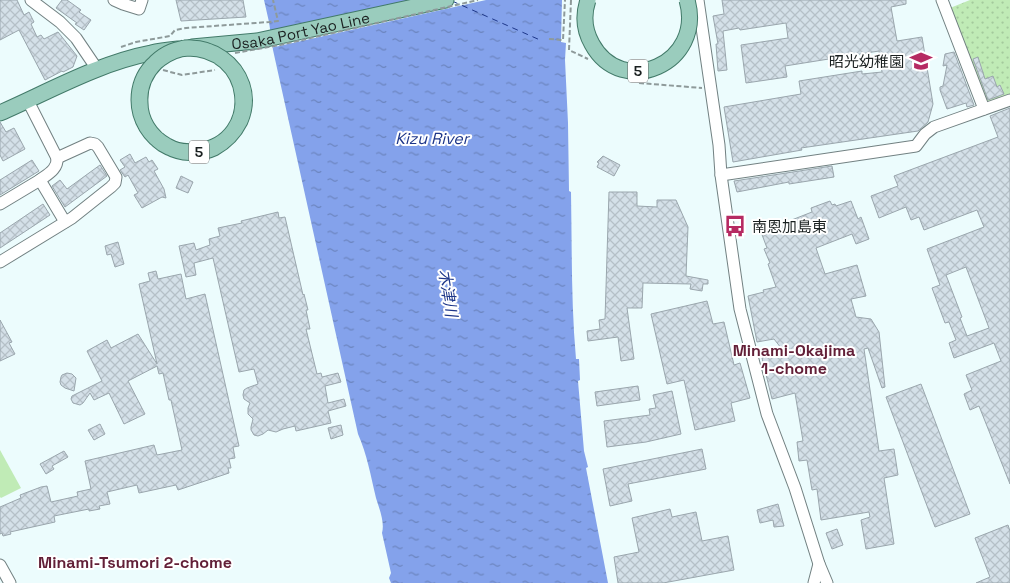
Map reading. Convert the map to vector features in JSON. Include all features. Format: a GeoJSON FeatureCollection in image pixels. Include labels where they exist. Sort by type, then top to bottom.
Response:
{"type":"FeatureCollection","features":[{"type":"Feature","properties":{"kind":"main road","name":"5"},"geometry":{"type":"LineString","coordinates":[[0,113],[97,69],[126,59],[152,52],[184,48],[200,48],[206,50],[215,54],[227,62],[236,74],[242,88],[243,100],[241,116],[237,125],[218,145],[206,150],[196,152],[181,151],[166,146],[158,140],[152,134],[143,119],[140,107],[140,92],[143,82],[154,64],[176,50],[200,48],[215,54],[224,59],[234,70],[240,80],[244,93],[242,114],[235,130],[227,139],[217,146],[210,150],[198,152],[180,152],[165,145],[157,140],[151,134],[142,119],[139,102],[139,94],[142,82],[151,66],[166,54],[176,50],[184,48],[257,42],[446,0]]}},
{"type":"Feature","properties":{"kind":"main road","name":"5"},"geometry":{"type":"LineString","coordinates":[[589,0],[586,21],[587,31],[594,46],[600,54],[613,64],[635,70],[661,65],[670,59],[680,48],[686,36],[689,23],[687,0]]}},
{"type":"Feature","properties":{"kind":"street"},"geometry":{"type":"LineString","coordinates":[[31,0],[60,22],[76,38],[97,69]]}},
{"type":"Feature","properties":{"kind":"street"},"geometry":{"type":"LineString","coordinates":[[114,0],[139,9],[142,0]]}},
{"type":"Feature","properties":{"kind":"street"},"geometry":{"type":"LineString","coordinates":[[687,0],[706,53]]}},
{"type":"Feature","properties":{"kind":"street"},"geometry":{"type":"LineString","coordinates":[[698,0],[740,309],[767,414],[795,488],[819,564],[827,583]]}},
{"type":"Feature","properties":{"kind":"street"},"geometry":{"type":"LineString","coordinates":[[942,0],[984,109]]}},
{"type":"Feature","properties":{"kind":"street"},"geometry":{"type":"LineString","coordinates":[[0,204],[40,180],[54,168],[57,162],[57,158],[28,100]]}},
{"type":"Feature","properties":{"kind":"street"},"geometry":{"type":"LineString","coordinates":[[721,175],[916,146],[925,134],[934,127],[1010,100]]}},
{"type":"Feature","properties":{"kind":"street"},"geometry":{"type":"LineString","coordinates":[[0,262],[65,222],[115,183],[116,177],[98,147],[92,143],[57,158]]}},
{"type":"Feature","properties":{"kind":"street"},"geometry":{"type":"LineString","coordinates":[[40,180],[65,222]]}},
{"type":"Feature","properties":{"kind":"street"},"geometry":{"type":"LineString","coordinates":[[814,583],[819,564]]}},
{"type":"Feature","properties":{"kind":"street"},"geometry":{"type":"LineString","coordinates":[[0,565],[10,583]]}},
{"type":"Feature","properties":{"kind":"path"},"geometry":{"type":"LineString","coordinates":[[120,47],[170,36],[175,30],[186,28],[278,21],[273,0]]}},
{"type":"Feature","properties":{"kind":"path"},"geometry":{"type":"LineString","coordinates":[[230,54],[478,0]]}},
{"type":"Feature","properties":{"kind":"path"},"geometry":{"type":"LineString","coordinates":[[549,39],[563,40],[565,0]]}},
{"type":"Feature","properties":{"kind":"path"},"geometry":{"type":"LineString","coordinates":[[165,65],[159,71],[182,76],[217,70]]}},
{"type":"Feature","properties":{"kind":"path"},"geometry":{"type":"LineString","coordinates":[[632,80],[641,84],[711,88]]}},
{"type":"Feature","properties":{"kind":"green space"},"geometry":{"type":"Polygon","coordinates":[[[970,0],[1010,0],[1010,95],[986,104],[950,8],[970,0]]]}},
{"type":"Feature","properties":{"kind":"green space"},"geometry":{"type":"Polygon","coordinates":[[[0,450],[21,488],[1,498],[0,497],[0,450]]]}},
{"type":"Feature","properties":{"kind":"water","name":"Kizu River"},"geometry":{"type":"Polygon","coordinates":[[[264,0],[562,0],[561,42],[566,43],[574,338],[576,359],[579,359],[580,380],[578,381],[584,451],[588,467],[586,468],[608,583],[391,583],[389,578],[391,573],[382,533],[383,524],[358,434],[273,50],[264,0]]]}},
{"type":"Feature","properties":{"kind":"pier"},"geometry":{"type":"Polygon","coordinates":[[[419,0],[486,0],[270,48],[268,33],[419,0]]]}},
{"type":"Feature","properties":{"kind":"building"},"geometry":{"type":"Polygon","coordinates":[[[0,0],[17,0],[24,15],[29,12],[34,22],[31,24],[37,37],[41,35],[44,39],[58,32],[77,56],[73,67],[45,80],[19,30],[0,40],[0,0]]]}},
{"type":"Feature","properties":{"kind":"building"},"geometry":{"type":"Polygon","coordinates":[[[62,0],[67,0],[81,10],[79,12],[91,20],[84,30],[56,8],[62,0]]]}},
{"type":"Feature","properties":{"kind":"building"},"geometry":{"type":"Polygon","coordinates":[[[176,0],[243,0],[246,17],[181,21],[176,0]]]}},
{"type":"Feature","properties":{"kind":"building"},"geometry":{"type":"Polygon","coordinates":[[[722,0],[906,0],[906,4],[891,7],[897,41],[922,37],[933,104],[928,122],[918,131],[801,148],[802,150],[733,162],[724,107],[801,94],[799,81],[862,71],[862,74],[882,72],[879,51],[785,66],[787,77],[746,83],[741,45],[788,38],[786,23],[723,31],[727,70],[718,71],[716,44],[718,44],[713,16],[724,14],[722,0]]]}},
{"type":"Feature","properties":{"kind":"building"},"geometry":{"type":"Polygon","coordinates":[[[954,52],[974,105],[967,107],[966,103],[947,109],[940,87],[943,86],[947,65],[943,66],[945,54],[954,52]]]}},
{"type":"Feature","properties":{"kind":"building"},"geometry":{"type":"Polygon","coordinates":[[[978,57],[985,79],[993,76],[997,87],[1000,85],[1004,94],[988,100],[973,59],[978,57]]]}},
{"type":"Feature","properties":{"kind":"building"},"geometry":{"type":"Polygon","coordinates":[[[1010,108],[1010,484],[979,406],[970,410],[964,394],[972,390],[966,375],[1001,361],[994,343],[954,358],[949,343],[956,340],[949,322],[945,323],[932,288],[940,285],[927,249],[984,227],[977,210],[924,230],[919,217],[911,220],[906,207],[879,218],[871,196],[898,186],[894,176],[998,137],[990,116],[1010,108]],[[966,267],[946,275],[967,336],[989,328],[966,267]]]}},
{"type":"Feature","properties":{"kind":"building"},"geometry":{"type":"Polygon","coordinates":[[[0,122],[6,132],[14,128],[25,149],[3,161],[0,155],[0,122]]]}},
{"type":"Feature","properties":{"kind":"building"},"geometry":{"type":"Polygon","coordinates":[[[130,154],[135,163],[146,157],[149,162],[152,160],[158,169],[154,171],[164,189],[166,198],[162,197],[142,208],[134,195],[138,193],[128,175],[125,177],[120,170],[125,167],[120,160],[130,154]]]}},
{"type":"Feature","properties":{"kind":"building"},"geometry":{"type":"Polygon","coordinates":[[[603,156],[620,165],[614,176],[597,167],[599,163],[597,162],[603,156]]]}},
{"type":"Feature","properties":{"kind":"building"},"geometry":{"type":"Polygon","coordinates":[[[32,160],[39,171],[0,195],[0,180],[32,160]]]}},
{"type":"Feature","properties":{"kind":"building"},"geometry":{"type":"Polygon","coordinates":[[[100,165],[107,176],[65,207],[52,186],[60,180],[67,189],[100,165]]]}},
{"type":"Feature","properties":{"kind":"building"},"geometry":{"type":"Polygon","coordinates":[[[832,166],[834,177],[789,184],[789,182],[737,192],[734,181],[832,166]]]}},
{"type":"Feature","properties":{"kind":"building"},"geometry":{"type":"Polygon","coordinates":[[[181,176],[193,182],[188,193],[176,188],[181,176]]]}},
{"type":"Feature","properties":{"kind":"building"},"geometry":{"type":"Polygon","coordinates":[[[609,192],[637,192],[637,206],[657,207],[657,200],[676,200],[688,227],[686,276],[708,280],[708,284],[703,284],[702,291],[690,289],[691,284],[643,283],[642,308],[627,308],[634,359],[621,361],[618,337],[588,341],[587,331],[600,329],[599,320],[605,319],[609,192]]]}},
{"type":"Feature","properties":{"kind":"building"},"geometry":{"type":"Polygon","coordinates":[[[830,201],[832,205],[835,204],[836,206],[851,201],[858,219],[861,217],[869,239],[856,244],[852,234],[816,248],[825,274],[857,265],[866,296],[851,299],[856,317],[871,319],[879,332],[885,387],[882,388],[868,348],[864,349],[879,451],[894,449],[898,475],[884,478],[894,544],[866,549],[861,520],[870,517],[869,512],[821,520],[817,489],[812,490],[807,460],[799,461],[797,442],[803,441],[795,393],[772,399],[762,358],[785,353],[774,339],[757,342],[748,296],[776,287],[768,264],[770,263],[764,249],[767,248],[761,232],[812,212],[811,208],[830,201]]]}},
{"type":"Feature","properties":{"kind":"building"},"geometry":{"type":"Polygon","coordinates":[[[43,204],[50,215],[0,248],[0,233],[43,204]]]}},
{"type":"Feature","properties":{"kind":"building"},"geometry":{"type":"Polygon","coordinates":[[[278,212],[279,218],[285,217],[308,310],[306,310],[310,329],[306,329],[317,374],[321,373],[322,377],[338,373],[341,382],[325,386],[328,403],[344,399],[346,406],[328,411],[331,423],[296,431],[295,426],[276,432],[268,430],[258,436],[254,435],[251,430],[253,419],[248,414],[250,403],[244,399],[243,395],[244,390],[258,384],[254,369],[239,372],[213,258],[194,263],[196,275],[186,277],[179,246],[194,243],[196,250],[210,245],[209,239],[220,236],[218,228],[278,212]]]}},
{"type":"Feature","properties":{"kind":"building"},"geometry":{"type":"Polygon","coordinates":[[[118,242],[124,264],[115,267],[111,254],[107,255],[105,246],[118,242]]]}},
{"type":"Feature","properties":{"kind":"building"},"geometry":{"type":"Polygon","coordinates":[[[156,271],[158,279],[181,274],[186,299],[205,294],[239,446],[233,447],[235,458],[229,459],[231,468],[228,468],[229,473],[178,490],[176,485],[139,493],[137,485],[107,492],[110,504],[99,506],[100,509],[89,511],[89,509],[54,516],[55,522],[10,532],[11,534],[3,536],[2,533],[0,534],[0,507],[21,498],[20,495],[47,486],[51,502],[78,496],[77,492],[91,489],[85,461],[154,445],[157,455],[182,450],[163,373],[159,374],[157,366],[128,381],[145,414],[124,424],[109,393],[94,400],[90,393],[80,405],[73,403],[71,399],[72,396],[102,381],[87,351],[107,340],[111,348],[138,334],[157,364],[139,284],[150,281],[148,273],[156,271]]]}},
{"type":"Feature","properties":{"kind":"building"},"geometry":{"type":"Polygon","coordinates":[[[707,301],[713,324],[724,322],[734,365],[740,363],[750,398],[731,403],[735,421],[695,430],[684,380],[667,384],[651,314],[707,301]]]}},
{"type":"Feature","properties":{"kind":"building"},"geometry":{"type":"Polygon","coordinates":[[[0,320],[12,342],[9,343],[15,354],[0,361],[0,320]]]}},
{"type":"Feature","properties":{"kind":"building"},"geometry":{"type":"Polygon","coordinates":[[[72,374],[76,378],[74,391],[61,385],[62,375],[72,374]]]}},
{"type":"Feature","properties":{"kind":"building"},"geometry":{"type":"Polygon","coordinates":[[[921,384],[970,514],[935,527],[886,397],[921,384]]]}},
{"type":"Feature","properties":{"kind":"building"},"geometry":{"type":"Polygon","coordinates":[[[638,386],[640,400],[597,406],[595,392],[638,386]]]}},
{"type":"Feature","properties":{"kind":"building"},"geometry":{"type":"Polygon","coordinates":[[[672,391],[681,434],[646,442],[607,447],[604,421],[650,415],[649,409],[656,408],[653,395],[672,391]]]}},
{"type":"Feature","properties":{"kind":"building"},"geometry":{"type":"Polygon","coordinates":[[[100,424],[105,434],[94,440],[88,430],[100,424]]]}},
{"type":"Feature","properties":{"kind":"building"},"geometry":{"type":"Polygon","coordinates":[[[341,425],[343,435],[331,439],[328,428],[341,425]]]}},
{"type":"Feature","properties":{"kind":"building"},"geometry":{"type":"Polygon","coordinates":[[[702,449],[706,469],[628,484],[632,501],[610,506],[603,469],[702,449]]]}},
{"type":"Feature","properties":{"kind":"building"},"geometry":{"type":"Polygon","coordinates":[[[64,451],[68,457],[52,466],[54,469],[46,474],[40,464],[64,451]]]}},
{"type":"Feature","properties":{"kind":"building"},"geometry":{"type":"Polygon","coordinates":[[[778,504],[784,526],[774,527],[773,520],[760,523],[757,510],[778,504]]]}},
{"type":"Feature","properties":{"kind":"building"},"geometry":{"type":"Polygon","coordinates":[[[670,509],[672,517],[696,512],[702,541],[728,536],[734,570],[663,583],[618,583],[614,557],[639,552],[632,518],[670,509]]]}},
{"type":"Feature","properties":{"kind":"building"},"geometry":{"type":"Polygon","coordinates":[[[1008,525],[1010,531],[1010,583],[976,583],[990,577],[975,538],[1008,525]]]}},
{"type":"Feature","properties":{"kind":"building"},"geometry":{"type":"Polygon","coordinates":[[[837,529],[843,545],[832,549],[826,533],[837,529]]]}},
{"type":"Feature","properties":{"kind":"ferry route"},"geometry":{"type":"LineString","coordinates":[[452,1],[540,40]]}},
{"type":"Feature","properties":{"kind":"place","name":"昭光幼稚園"},"geometry":{"type":"Point","coordinates":[921,61]}},
{"type":"Feature","properties":{"kind":"place","name":"南恩加島東"},"geometry":{"type":"Point","coordinates":[735,226]}},
{"type":"Feature","properties":{"kind":"district","name":"Minami-Okajima 1-chome"},"geometry":{"type":"Point","coordinates":[794,359]}},
{"type":"Feature","properties":{"kind":"district","name":"Minami-Tsumori 2-chome"},"geometry":{"type":"Point","coordinates":[135,562]}},
{"type":"Feature","properties":{"kind":"water label","name":"木津川"},"geometry":{"type":"Point","coordinates":[448,293]}}]}
